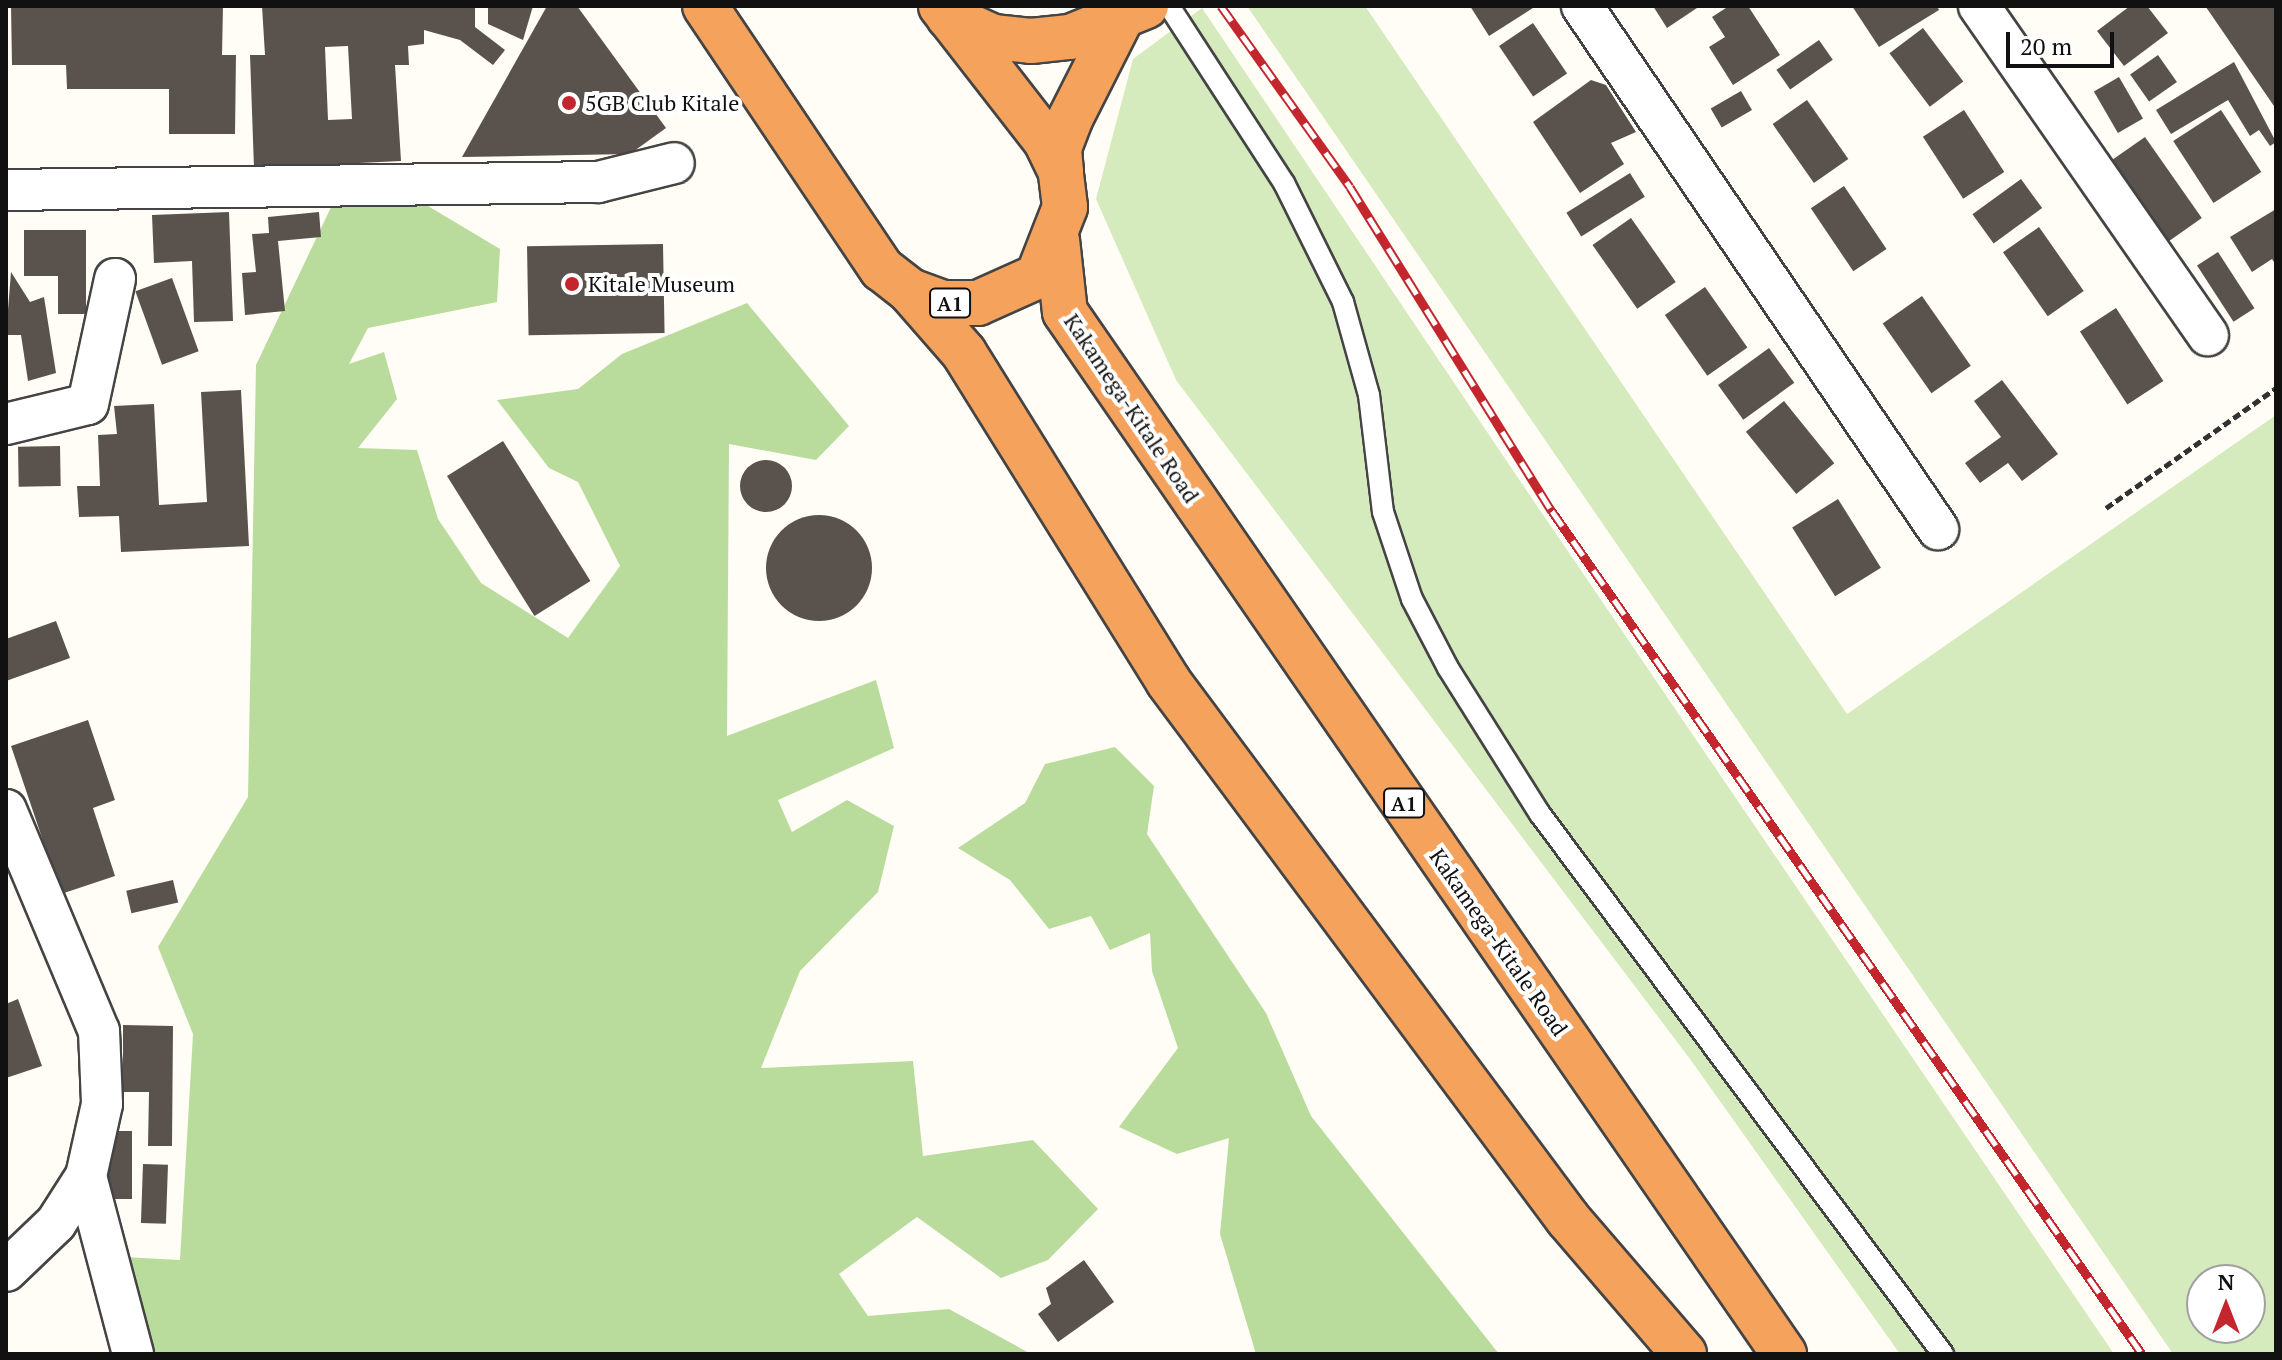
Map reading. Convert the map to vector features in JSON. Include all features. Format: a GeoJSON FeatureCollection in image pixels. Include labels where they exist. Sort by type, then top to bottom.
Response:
{"type":"FeatureCollection","features":[{"type":"Feature","properties":{"kind":"highway","name":"Kakamega-Kitale Road"},"geometry":{"type":"LineString","coordinates":[[705,6],[882,269],[910,291],[964,353],[1168,681],[1568,1219],[1684,1354]]}},
{"type":"Feature","properties":{"kind":"highway","name":"Kakamega-Kitale Road"},"geometry":{"type":"LineString","coordinates":[[910,291],[943,303],[1000,295],[1038,276],[1057,240],[1065,207],[1061,172],[1046,141],[945,12]]}},
{"type":"Feature","properties":{"kind":"highway","name":"A1"},"geometry":{"type":"LineString","coordinates":[[945,12],[993,37],[1031,41],[1133,14]]}},
{"type":"Feature","properties":{"kind":"highway","name":"A1"},"geometry":{"type":"LineString","coordinates":[[1061,172],[1064,133],[1133,14]]}},
{"type":"Feature","properties":{"kind":"highway","name":"Kakamega-Kitale Road"},"geometry":{"type":"LineString","coordinates":[[1057,240],[1065,312],[1784,1354]]}},
{"type":"Feature","properties":{"kind":"street"},"geometry":{"type":"LineString","coordinates":[[1582,6],[1938,529]]}},
{"type":"Feature","properties":{"kind":"street"},"geometry":{"type":"LineString","coordinates":[[1979,6],[2208,335]]}},
{"type":"Feature","properties":{"kind":"street"},"geometry":{"type":"LineString","coordinates":[[6,190],[598,182],[674,163]]}},
{"type":"Feature","properties":{"kind":"street"},"geometry":{"type":"LineString","coordinates":[[6,424],[88,404],[115,279]]}},
{"type":"Feature","properties":{"kind":"street"},"geometry":{"type":"LineString","coordinates":[[6,810],[99,1031],[102,1104],[86,1176],[56,1223],[6,1271]]}},
{"type":"Feature","properties":{"kind":"street"},"geometry":{"type":"LineString","coordinates":[[86,1176],[133,1354]]}},
{"type":"Feature","properties":{"kind":"lane"},"geometry":{"type":"LineString","coordinates":[[1169,6],[1284,183],[1343,302],[1369,395],[1383,512],[1412,599],[1448,668],[1540,814],[1943,1354]]}},
{"type":"Feature","properties":{"kind":"path"},"geometry":{"type":"LineString","coordinates":[[2106,508],[2276,388]]}},
{"type":"Feature","properties":{"kind":"green space"},"geometry":{"type":"Polygon","coordinates":[[[1247,6],[1365,6],[1847,714],[2276,415],[2276,1354],[2173,1354],[1247,6]]]}},
{"type":"Feature","properties":{"kind":"green space"},"geometry":{"type":"Polygon","coordinates":[[[1202,8],[2114,1354],[1900,1354],[1690,1059],[1176,380],[1096,199],[1133,59],[1202,8]]]}},
{"type":"Feature","properties":{"kind":"green space"},"geometry":{"type":"Polygon","coordinates":[[[334,201],[428,206],[500,249],[497,302],[368,328],[349,364],[384,352],[397,399],[358,448],[417,450],[438,519],[481,583],[568,638],[620,566],[578,482],[549,468],[497,400],[578,389],[622,354],[747,303],[849,426],[816,460],[729,444],[727,736],[876,680],[894,748],[778,800],[792,832],[847,800],[894,826],[878,892],[800,971],[761,1068],[913,1061],[923,1156],[1033,1140],[1098,1209],[1048,1260],[1001,1278],[917,1217],[839,1274],[868,1316],[949,1309],[1031,1354],[145,1354],[123,1257],[180,1260],[193,1034],[158,947],[248,797],[256,365],[334,201]]]}},
{"type":"Feature","properties":{"kind":"green space"},"geometry":{"type":"Polygon","coordinates":[[[1115,747],[1154,786],[1147,834],[1266,1013],[1311,1116],[1499,1354],[1256,1354],[1220,1234],[1229,1138],[1177,1154],[1119,1127],[1178,1048],[1152,971],[1150,933],[1110,950],[1091,916],[1049,929],[1010,880],[958,848],[1025,803],[1045,764],[1115,747]]]}},
{"type":"Feature","properties":{"kind":"building"},"geometry":{"type":"Polygon","coordinates":[[[11,6],[223,6],[222,55],[236,55],[235,134],[169,134],[169,89],[67,89],[66,65],[12,65],[11,6]]]}},
{"type":"Feature","properties":{"kind":"building"},"geometry":{"type":"Polygon","coordinates":[[[262,6],[475,6],[475,27],[505,50],[493,65],[460,40],[424,30],[424,44],[408,46],[409,65],[395,65],[401,161],[254,168],[250,55],[265,55],[262,6]],[[348,46],[325,47],[328,120],[352,119],[348,46]]]}},
{"type":"Feature","properties":{"kind":"building"},"geometry":{"type":"Polygon","coordinates":[[[488,6],[533,6],[523,40],[488,24],[488,6]]]}},
{"type":"Feature","properties":{"kind":"building"},"geometry":{"type":"Polygon","coordinates":[[[547,6],[577,6],[666,128],[630,154],[462,157],[547,6]]]}},
{"type":"Feature","properties":{"kind":"building"},"geometry":{"type":"Polygon","coordinates":[[[1470,6],[1536,6],[1489,36],[1470,6]]]}},
{"type":"Feature","properties":{"kind":"building"},"geometry":{"type":"Polygon","coordinates":[[[1653,6],[1700,6],[1667,28],[1653,6]]]}},
{"type":"Feature","properties":{"kind":"building"},"geometry":{"type":"Polygon","coordinates":[[[1729,6],[1748,6],[1780,55],[1733,85],[1709,47],[1725,37],[1712,17],[1729,6]]]}},
{"type":"Feature","properties":{"kind":"building"},"geometry":{"type":"Polygon","coordinates":[[[1852,6],[1937,6],[1939,10],[1879,47],[1852,6]]]}},
{"type":"Feature","properties":{"kind":"building"},"geometry":{"type":"Polygon","coordinates":[[[2130,6],[2147,6],[2168,33],[2124,66],[2097,31],[2130,6]]]}},
{"type":"Feature","properties":{"kind":"building"},"geometry":{"type":"Polygon","coordinates":[[[2205,6],[2276,6],[2276,109],[2208,10],[2205,6]]]}},
{"type":"Feature","properties":{"kind":"building"},"geometry":{"type":"Polygon","coordinates":[[[1533,23],[1567,74],[1533,96],[1499,46],[1533,23]]]}},
{"type":"Feature","properties":{"kind":"building"},"geometry":{"type":"Polygon","coordinates":[[[1923,28],[1963,82],[1930,107],[1889,53],[1923,28]]]}},
{"type":"Feature","properties":{"kind":"building"},"geometry":{"type":"Polygon","coordinates":[[[1819,40],[1833,60],[1790,89],[1776,70],[1819,40]]]}},
{"type":"Feature","properties":{"kind":"building"},"geometry":{"type":"Polygon","coordinates":[[[2158,55],[2177,82],[2149,102],[2130,75],[2158,55]]]}},
{"type":"Feature","properties":{"kind":"building"},"geometry":{"type":"Polygon","coordinates":[[[2234,62],[2276,142],[2270,146],[2259,130],[2250,136],[2228,100],[2171,134],[2156,110],[2234,62]]]}},
{"type":"Feature","properties":{"kind":"building"},"geometry":{"type":"Polygon","coordinates":[[[2119,77],[2143,119],[2118,133],[2094,92],[2119,77]]]}},
{"type":"Feature","properties":{"kind":"building"},"geometry":{"type":"Polygon","coordinates":[[[1591,80],[1606,85],[1636,132],[1611,143],[1624,164],[1580,193],[1533,122],[1591,80]]]}},
{"type":"Feature","properties":{"kind":"building"},"geometry":{"type":"Polygon","coordinates":[[[1741,91],[1752,110],[1722,128],[1711,108],[1741,91]]]}},
{"type":"Feature","properties":{"kind":"building"},"geometry":{"type":"Polygon","coordinates":[[[1807,100],[1848,159],[1814,183],[1773,124],[1807,100]]]}},
{"type":"Feature","properties":{"kind":"building"},"geometry":{"type":"Polygon","coordinates":[[[1964,110],[2004,172],[1963,199],[1923,137],[1964,110]]]}},
{"type":"Feature","properties":{"kind":"building"},"geometry":{"type":"Polygon","coordinates":[[[2221,110],[2261,172],[2213,203],[2173,141],[2221,110]]]}},
{"type":"Feature","properties":{"kind":"building"},"geometry":{"type":"Polygon","coordinates":[[[2145,137],[2202,218],[2167,242],[2111,161],[2145,137]]]}},
{"type":"Feature","properties":{"kind":"building"},"geometry":{"type":"Polygon","coordinates":[[[1630,173],[1645,197],[1581,236],[1566,213],[1630,173]]]}},
{"type":"Feature","properties":{"kind":"building"},"geometry":{"type":"Polygon","coordinates":[[[2021,179],[2042,208],[1994,243],[1972,214],[2021,179]]]}},
{"type":"Feature","properties":{"kind":"building"},"geometry":{"type":"Polygon","coordinates":[[[1844,186],[1886,249],[1853,271],[1811,208],[1844,186]]]}},
{"type":"Feature","properties":{"kind":"building"},"geometry":{"type":"Polygon","coordinates":[[[2276,209],[2276,265],[2272,259],[2252,272],[2230,237],[2276,209]]]}},
{"type":"Feature","properties":{"kind":"building"},"geometry":{"type":"Polygon","coordinates":[[[229,212],[233,321],[194,322],[192,261],[154,263],[152,215],[229,212]]]}},
{"type":"Feature","properties":{"kind":"building"},"geometry":{"type":"Polygon","coordinates":[[[319,212],[321,237],[278,241],[285,311],[245,315],[242,273],[256,272],[252,234],[269,233],[268,217],[319,212]]]}},
{"type":"Feature","properties":{"kind":"building"},"geometry":{"type":"Polygon","coordinates":[[[1631,218],[1676,282],[1637,309],[1592,245],[1631,218]]]}},
{"type":"Feature","properties":{"kind":"building"},"geometry":{"type":"Polygon","coordinates":[[[2039,227],[2084,291],[2048,316],[2003,252],[2039,227]]]}},
{"type":"Feature","properties":{"kind":"building"},"geometry":{"type":"Polygon","coordinates":[[[24,230],[86,230],[86,314],[58,314],[58,276],[24,276],[24,230]]]}},
{"type":"Feature","properties":{"kind":"building"},"geometry":{"type":"Polygon","coordinates":[[[663,244],[665,333],[529,335],[527,246],[663,244]]]}},
{"type":"Feature","properties":{"kind":"building"},"geometry":{"type":"Polygon","coordinates":[[[2218,252],[2254,308],[2234,322],[2197,266],[2218,252]]]}},
{"type":"Feature","properties":{"kind":"building"},"geometry":{"type":"Polygon","coordinates":[[[11,272],[30,302],[44,297],[56,373],[28,381],[21,335],[6,335],[11,272]]]}},
{"type":"Feature","properties":{"kind":"building"},"geometry":{"type":"Polygon","coordinates":[[[172,278],[199,351],[162,365],[135,291],[172,278]]]}},
{"type":"Feature","properties":{"kind":"building"},"geometry":{"type":"Polygon","coordinates":[[[1705,287],[1747,348],[1707,376],[1665,315],[1705,287]]]}},
{"type":"Feature","properties":{"kind":"building"},"geometry":{"type":"Polygon","coordinates":[[[1922,296],[1971,366],[1931,393],[1883,324],[1922,296]]]}},
{"type":"Feature","properties":{"kind":"building"},"geometry":{"type":"Polygon","coordinates":[[[2116,308],[2163,381],[2127,404],[2080,331],[2116,308]]]}},
{"type":"Feature","properties":{"kind":"building"},"geometry":{"type":"Polygon","coordinates":[[[1769,348],[1794,383],[1743,420],[1718,385],[1769,348]]]}},
{"type":"Feature","properties":{"kind":"building"},"geometry":{"type":"Polygon","coordinates":[[[2002,380],[2058,454],[2022,481],[2008,463],[1980,483],[1965,463],[2001,437],[1974,401],[2002,380]]]}},
{"type":"Feature","properties":{"kind":"building"},"geometry":{"type":"Polygon","coordinates":[[[241,390],[249,546],[121,552],[119,516],[79,517],[77,486],[100,486],[98,435],[117,434],[114,406],[154,404],[159,505],[207,502],[201,392],[241,390]]]}},
{"type":"Feature","properties":{"kind":"building"},"geometry":{"type":"Polygon","coordinates":[[[1784,401],[1834,463],[1796,494],[1746,432],[1784,401]]]}},
{"type":"Feature","properties":{"kind":"building"},"geometry":{"type":"Polygon","coordinates":[[[503,441],[590,581],[534,616],[447,476],[503,441]]]}},
{"type":"Feature","properties":{"kind":"building"},"geometry":{"type":"Polygon","coordinates":[[[60,446],[61,486],[19,487],[18,447],[60,446]]]}},
{"type":"Feature","properties":{"kind":"building"},"geometry":{"type":"Polygon","coordinates":[[[766,460],[784,468],[792,486],[784,504],[766,512],[748,504],[740,486],[748,468],[766,460]]]}},
{"type":"Feature","properties":{"kind":"building"},"geometry":{"type":"Polygon","coordinates":[[[1838,499],[1881,568],[1835,596],[1792,528],[1838,499]]]}},
{"type":"Feature","properties":{"kind":"building"},"geometry":{"type":"Polygon","coordinates":[[[819,515],[839,519],[857,530],[868,548],[872,568],[868,588],[857,606],[839,617],[819,621],[799,617],[781,606],[770,588],[766,568],[770,548],[781,530],[799,519],[819,515]]]}},
{"type":"Feature","properties":{"kind":"building"},"geometry":{"type":"Polygon","coordinates":[[[56,621],[70,658],[6,681],[6,639],[56,621]]]}},
{"type":"Feature","properties":{"kind":"building"},"geometry":{"type":"Polygon","coordinates":[[[88,720],[115,800],[93,808],[115,876],[61,894],[11,746],[88,720]]]}},
{"type":"Feature","properties":{"kind":"building"},"geometry":{"type":"Polygon","coordinates":[[[173,880],[178,902],[131,913],[126,891],[173,880]]]}},
{"type":"Feature","properties":{"kind":"building"},"geometry":{"type":"Polygon","coordinates":[[[18,999],[42,1066],[6,1078],[6,1004],[18,999]]]}},
{"type":"Feature","properties":{"kind":"building"},"geometry":{"type":"Polygon","coordinates":[[[123,1025],[173,1026],[172,1146],[148,1146],[149,1092],[123,1092],[123,1025]]]}},
{"type":"Feature","properties":{"kind":"building"},"geometry":{"type":"Polygon","coordinates":[[[108,1131],[132,1131],[132,1199],[108,1199],[108,1131]]]}},
{"type":"Feature","properties":{"kind":"building"},"geometry":{"type":"Polygon","coordinates":[[[143,1164],[168,1165],[166,1224],[141,1223],[143,1164]]]}},
{"type":"Feature","properties":{"kind":"building"},"geometry":{"type":"Polygon","coordinates":[[[1084,1260],[1114,1302],[1058,1342],[1038,1314],[1051,1304],[1046,1288],[1084,1260]]]}},
{"type":"Feature","properties":{"kind":"railway"},"geometry":{"type":"LineString","coordinates":[[1221,6],[1350,187],[1552,511],[2142,1354]]}},
{"type":"Feature","properties":{"kind":"place","name":"5GB Club Kitale"},"geometry":{"type":"Point","coordinates":[569,103]}},
{"type":"Feature","properties":{"kind":"place","name":"Kitale Museum"},"geometry":{"type":"Point","coordinates":[572,284]}}]}
